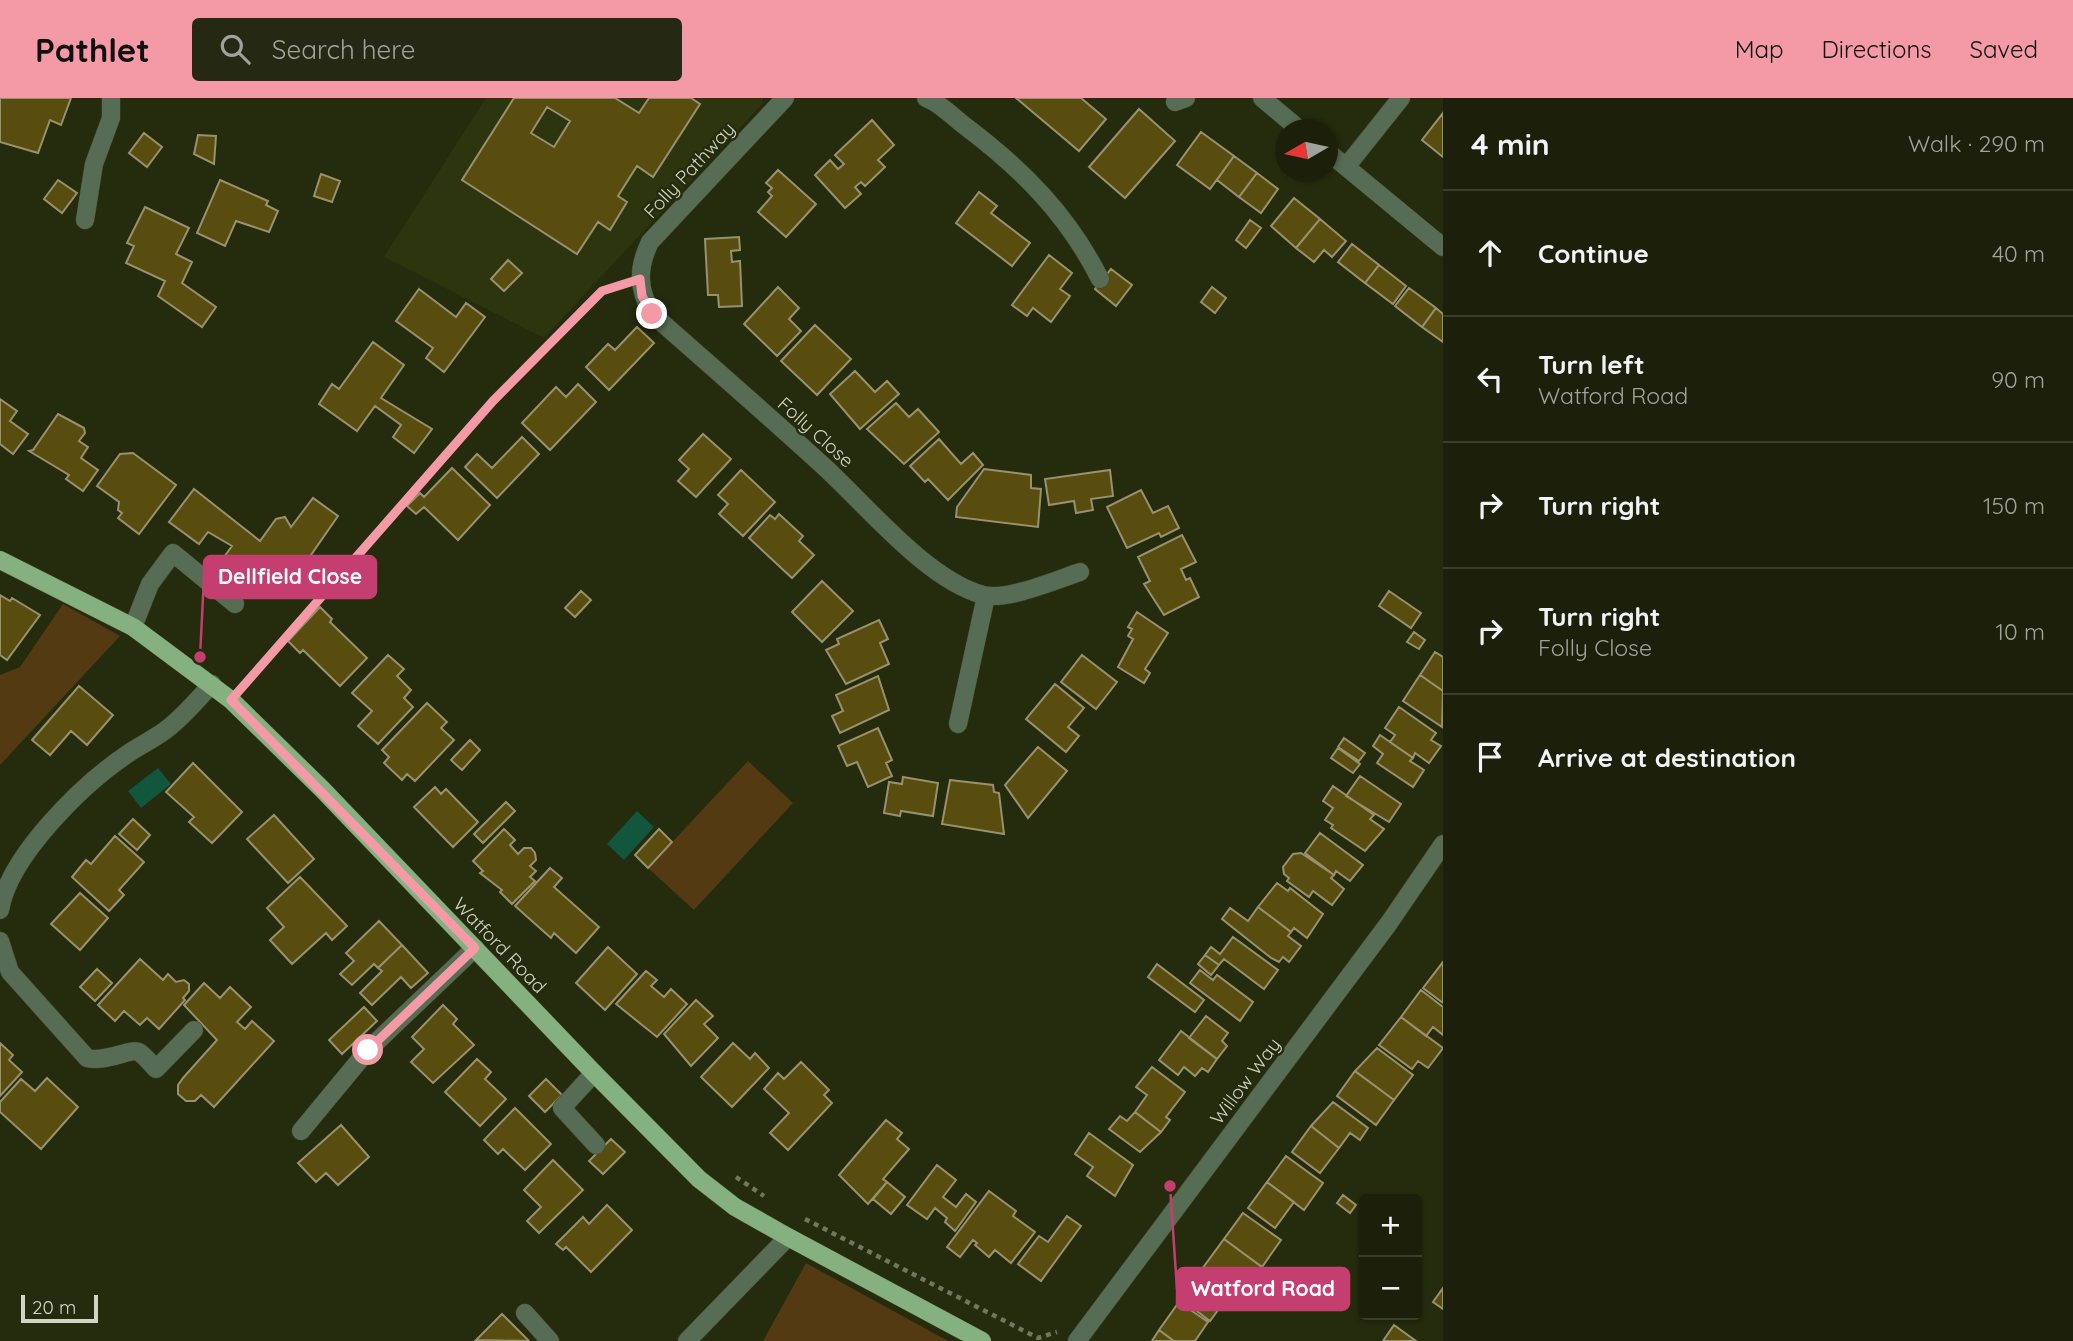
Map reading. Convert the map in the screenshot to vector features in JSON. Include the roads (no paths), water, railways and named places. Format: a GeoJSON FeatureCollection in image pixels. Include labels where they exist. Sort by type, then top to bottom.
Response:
{"type":"FeatureCollection","features":[{"type":"Feature","properties":{"kind":"main road","name":"Watford Road"},"geometry":{"type":"LineString","coordinates":[[0,559],[133,627],[231,700],[699,1179],[736,1207],[788,1237],[982,1341]]}},
{"type":"Feature","properties":{"kind":"street"},"geometry":{"type":"LineString","coordinates":[[85,220],[94,164],[111,118],[111,98]]}},
{"type":"Feature","properties":{"kind":"street","name":"Folly Pathway"},"geometry":{"type":"LineString","coordinates":[[640,279],[641,261],[650,242],[785,98]]}},
{"type":"Feature","properties":{"kind":"street"},"geometry":{"type":"LineString","coordinates":[[926,98],[978,136],[1041,190],[1073,230],[1100,279]]}},
{"type":"Feature","properties":{"kind":"street"},"geometry":{"type":"LineString","coordinates":[[1262,98],[1287,119]]}},
{"type":"Feature","properties":{"kind":"street"},"geometry":{"type":"LineString","coordinates":[[1346,167],[1401,98]]}},
{"type":"Feature","properties":{"kind":"street"},"geometry":{"type":"LineString","coordinates":[[1338,160],[1443,247]]}},
{"type":"Feature","properties":{"kind":"street","name":"Folly Close"},"geometry":{"type":"LineString","coordinates":[[640,279],[642,296],[652,314],[821,463],[929,566],[961,586],[986,596]]}},
{"type":"Feature","properties":{"kind":"street"},"geometry":{"type":"LineString","coordinates":[[133,627],[150,584],[173,552],[235,604]]}},
{"type":"Feature","properties":{"kind":"street"},"geometry":{"type":"LineString","coordinates":[[958,724],[986,596],[1027,590],[1080,572]]}},
{"type":"Feature","properties":{"kind":"street"},"geometry":{"type":"LineString","coordinates":[[0,910],[2,897],[30,848],[67,805],[107,769],[168,729],[212,684]]}},
{"type":"Feature","properties":{"kind":"street","name":"Willow Way"},"geometry":{"type":"LineString","coordinates":[[1077,1341],[1389,923],[1443,844]]}},
{"type":"Feature","properties":{"kind":"street"},"geometry":{"type":"LineString","coordinates":[[0,941],[10,972],[87,1058],[109,1059],[130,1051],[138,1052],[156,1069],[194,1030]]}},
{"type":"Feature","properties":{"kind":"street"},"geometry":{"type":"LineString","coordinates":[[301,1131],[368,1050],[475,948]]}},
{"type":"Feature","properties":{"kind":"street"},"geometry":{"type":"LineString","coordinates":[[594,1073],[562,1108],[596,1145]]}},
{"type":"Feature","properties":{"kind":"street"},"geometry":{"type":"LineString","coordinates":[[687,1341],[788,1237]]}},
{"type":"Feature","properties":{"kind":"street"},"geometry":{"type":"LineString","coordinates":[[525,1313],[550,1341]]}},
{"type":"Feature","properties":{"kind":"place","name":"Dellfield Close"},"geometry":{"type":"Point","coordinates":[200,657]}},
{"type":"Feature","properties":{"kind":"place","name":"Watford Road"},"geometry":{"type":"Point","coordinates":[1170,1186]}}]}
